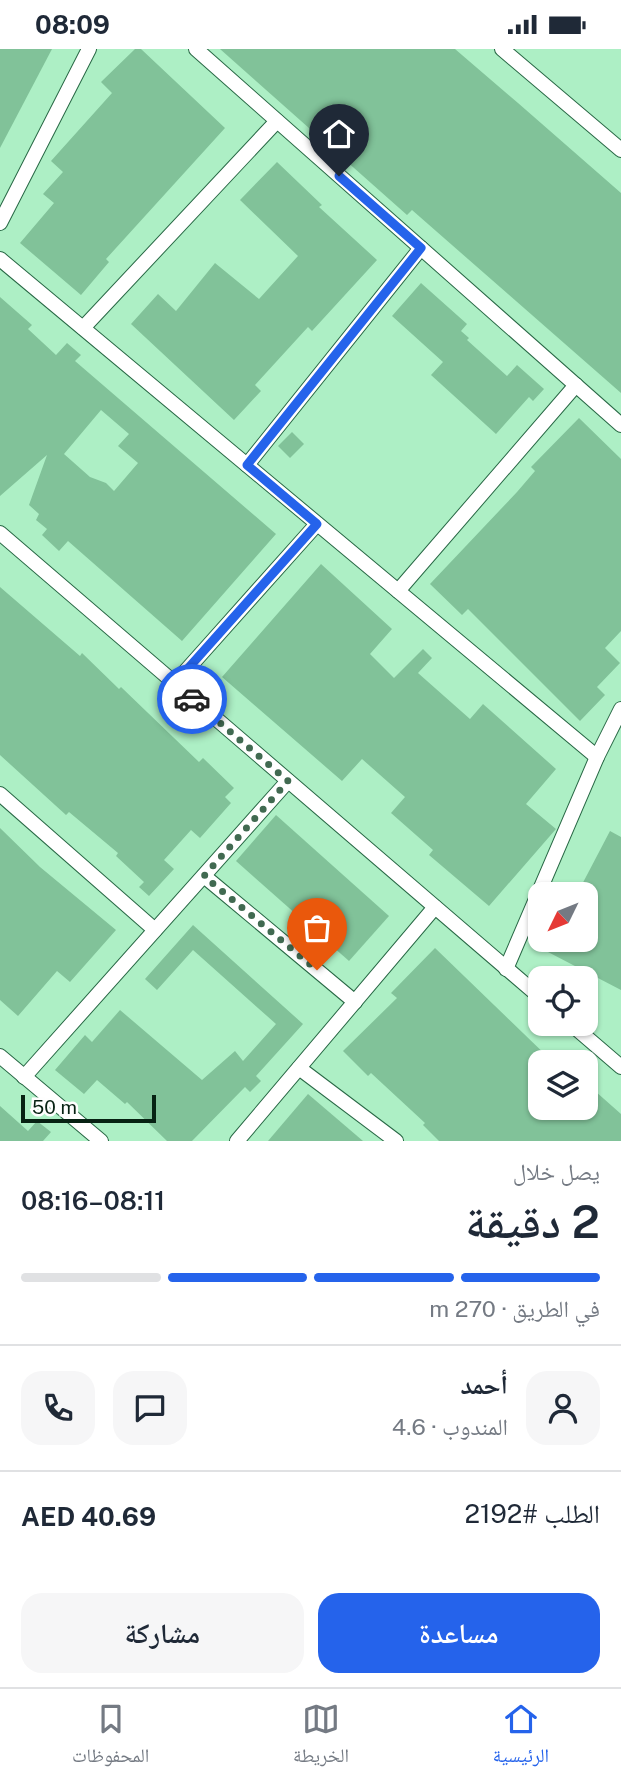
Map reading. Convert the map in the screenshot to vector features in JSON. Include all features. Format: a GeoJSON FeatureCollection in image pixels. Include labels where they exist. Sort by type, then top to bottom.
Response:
{"type":"FeatureCollection","features":[{"type":"Feature","properties":{"kind":"street"},"geometry":{"type":"LineString","coordinates":[[0,223],[89,49]]}},
{"type":"Feature","properties":{"kind":"street"},"geometry":{"type":"LineString","coordinates":[[196,49],[621,425]]}},
{"type":"Feature","properties":{"kind":"street"},"geometry":{"type":"LineString","coordinates":[[502,49],[621,150]]}},
{"type":"Feature","properties":{"kind":"street"},"geometry":{"type":"LineString","coordinates":[[83,328],[277,121]]}},
{"type":"Feature","properties":{"kind":"street"},"geometry":{"type":"LineString","coordinates":[[247,465],[421,248]]}},
{"type":"Feature","properties":{"kind":"street"},"geometry":{"type":"LineString","coordinates":[[0,259],[597,757]]}},
{"type":"Feature","properties":{"kind":"street"},"geometry":{"type":"LineString","coordinates":[[398,591],[576,385]]}},
{"type":"Feature","properties":{"kind":"street"},"geometry":{"type":"LineString","coordinates":[[175,683],[317,524]]}},
{"type":"Feature","properties":{"kind":"street"},"geometry":{"type":"LineString","coordinates":[[0,533],[528,987]]}},
{"type":"Feature","properties":{"kind":"street"},"geometry":{"type":"LineString","coordinates":[[506,968],[597,757],[621,709]]}},
{"type":"Feature","properties":{"kind":"street"},"geometry":{"type":"LineString","coordinates":[[24,1077],[288,781]]}},
{"type":"Feature","properties":{"kind":"street"},"geometry":{"type":"LineString","coordinates":[[0,794],[155,930]]}},
{"type":"Feature","properties":{"kind":"street"},"geometry":{"type":"LineString","coordinates":[[204,876],[355,1002]]}},
{"type":"Feature","properties":{"kind":"street"},"geometry":{"type":"LineString","coordinates":[[237,1141],[435,907]]}},
{"type":"Feature","properties":{"kind":"street"},"geometry":{"type":"LineString","coordinates":[[585,1036],[621,1067]]}},
{"type":"Feature","properties":{"kind":"street"},"geometry":{"type":"LineString","coordinates":[[0,1056],[91,1138]]}},
{"type":"Feature","properties":{"kind":"street"},"geometry":{"type":"LineString","coordinates":[[299,1068],[396,1141]]}},
{"type":"Feature","properties":{"kind":"building"},"geometry":{"type":"Polygon","coordinates":[[[0,49],[52,49],[0,148],[0,49]]]}},
{"type":"Feature","properties":{"kind":"building"},"geometry":{"type":"Polygon","coordinates":[[[135,49],[141,49],[225,128],[106,259],[109,262],[81,295],[20,243],[54,203],[43,194],[63,172],[51,161],[112,93],[101,82],[135,49]]]}},
{"type":"Feature","properties":{"kind":"building"},"geometry":{"type":"Polygon","coordinates":[[[220,49],[455,49],[518,103],[621,193],[621,393],[412,210],[407,215],[220,49]]]}},
{"type":"Feature","properties":{"kind":"building"},"geometry":{"type":"Polygon","coordinates":[[[277,162],[322,205],[319,207],[377,260],[312,331],[308,327],[255,385],[261,391],[234,420],[131,324],[158,294],[176,311],[215,263],[259,299],[298,256],[240,200],[277,162]]]}},
{"type":"Feature","properties":{"kind":"building"},"geometry":{"type":"Polygon","coordinates":[[[421,283],[467,324],[461,331],[469,338],[467,340],[507,376],[517,365],[544,389],[533,401],[529,397],[496,434],[431,375],[443,362],[392,316],[421,283]]]}},
{"type":"Feature","properties":{"kind":"building"},"geometry":{"type":"Polygon","coordinates":[[[0,297],[32,325],[28,329],[56,355],[67,343],[81,355],[75,361],[276,534],[182,641],[68,541],[59,551],[42,535],[47,529],[36,520],[39,514],[29,505],[47,455],[0,496],[0,297]],[[101,410],[64,454],[90,477],[106,483],[114,491],[138,463],[118,446],[129,434],[101,410]]]}},
{"type":"Feature","properties":{"kind":"building"},"geometry":{"type":"Polygon","coordinates":[[[579,418],[621,459],[621,631],[605,648],[620,663],[597,687],[605,695],[580,721],[468,609],[462,615],[430,584],[517,492],[535,471],[531,467],[579,418]]]}},
{"type":"Feature","properties":{"kind":"building"},"geometry":{"type":"Polygon","coordinates":[[[292,432],[304,444],[290,458],[278,446],[292,432]]]}},
{"type":"Feature","properties":{"kind":"building"},"geometry":{"type":"Polygon","coordinates":[[[321,564],[392,629],[370,654],[394,678],[423,649],[432,658],[418,673],[470,719],[483,704],[556,769],[526,804],[556,829],[489,906],[429,855],[433,850],[391,813],[405,797],[362,759],[342,781],[222,677],[321,564]]]}},
{"type":"Feature","properties":{"kind":"building"},"geometry":{"type":"Polygon","coordinates":[[[0,587],[80,656],[82,653],[199,762],[203,758],[234,788],[225,797],[231,803],[200,838],[191,830],[164,860],[174,869],[149,896],[139,887],[144,882],[116,856],[118,853],[69,812],[66,815],[0,755],[0,587]]]}},
{"type":"Feature","properties":{"kind":"building"},"geometry":{"type":"Polygon","coordinates":[[[276,815],[389,916],[349,961],[236,861],[276,815]]]}},
{"type":"Feature","properties":{"kind":"building"},"geometry":{"type":"Polygon","coordinates":[[[0,828],[40,867],[116,930],[70,982],[57,971],[18,1016],[0,1000],[0,828]]]}},
{"type":"Feature","properties":{"kind":"building"},"geometry":{"type":"Polygon","coordinates":[[[610,831],[621,837],[621,990],[598,978],[598,966],[575,966],[548,952],[598,952],[598,882],[583,882],[610,831]]]}},
{"type":"Feature","properties":{"kind":"building"},"geometry":{"type":"Polygon","coordinates":[[[193,925],[303,1024],[256,1076],[261,1081],[250,1092],[245,1087],[192,1141],[167,1141],[127,1102],[125,1104],[97,1080],[84,1094],[55,1070],[85,1035],[92,1042],[120,1010],[202,1080],[235,1051],[243,1061],[276,1024],[193,950],[157,990],[145,979],[193,925]]]}},
{"type":"Feature","properties":{"kind":"building"},"geometry":{"type":"Polygon","coordinates":[[[435,948],[541,1050],[528,1050],[528,1120],[598,1120],[598,1094],[621,1114],[621,1141],[439,1141],[423,1125],[425,1123],[371,1073],[368,1076],[343,1051],[397,998],[391,993],[435,948]]]}},
{"type":"Feature","properties":{"kind":"building"},"geometry":{"type":"Polygon","coordinates":[[[308,1094],[363,1141],[268,1141],[308,1094]]]}},
{"type":"Feature","properties":{"kind":"building"},"geometry":{"type":"Polygon","coordinates":[[[0,1106],[28,1131],[37,1121],[51,1132],[43,1141],[0,1141],[0,1106]]]}},
{"type":"Feature","properties":{"kind":"way so far"},"geometry":{"type":"LineString","coordinates":[[192,699],[288,781],[204,876],[317,970]]}},
{"type":"Feature","properties":{"kind":"route"},"geometry":{"type":"LineString","coordinates":[[192,699],[175,683],[317,524],[247,465],[421,248],[339,176]]}}]}
